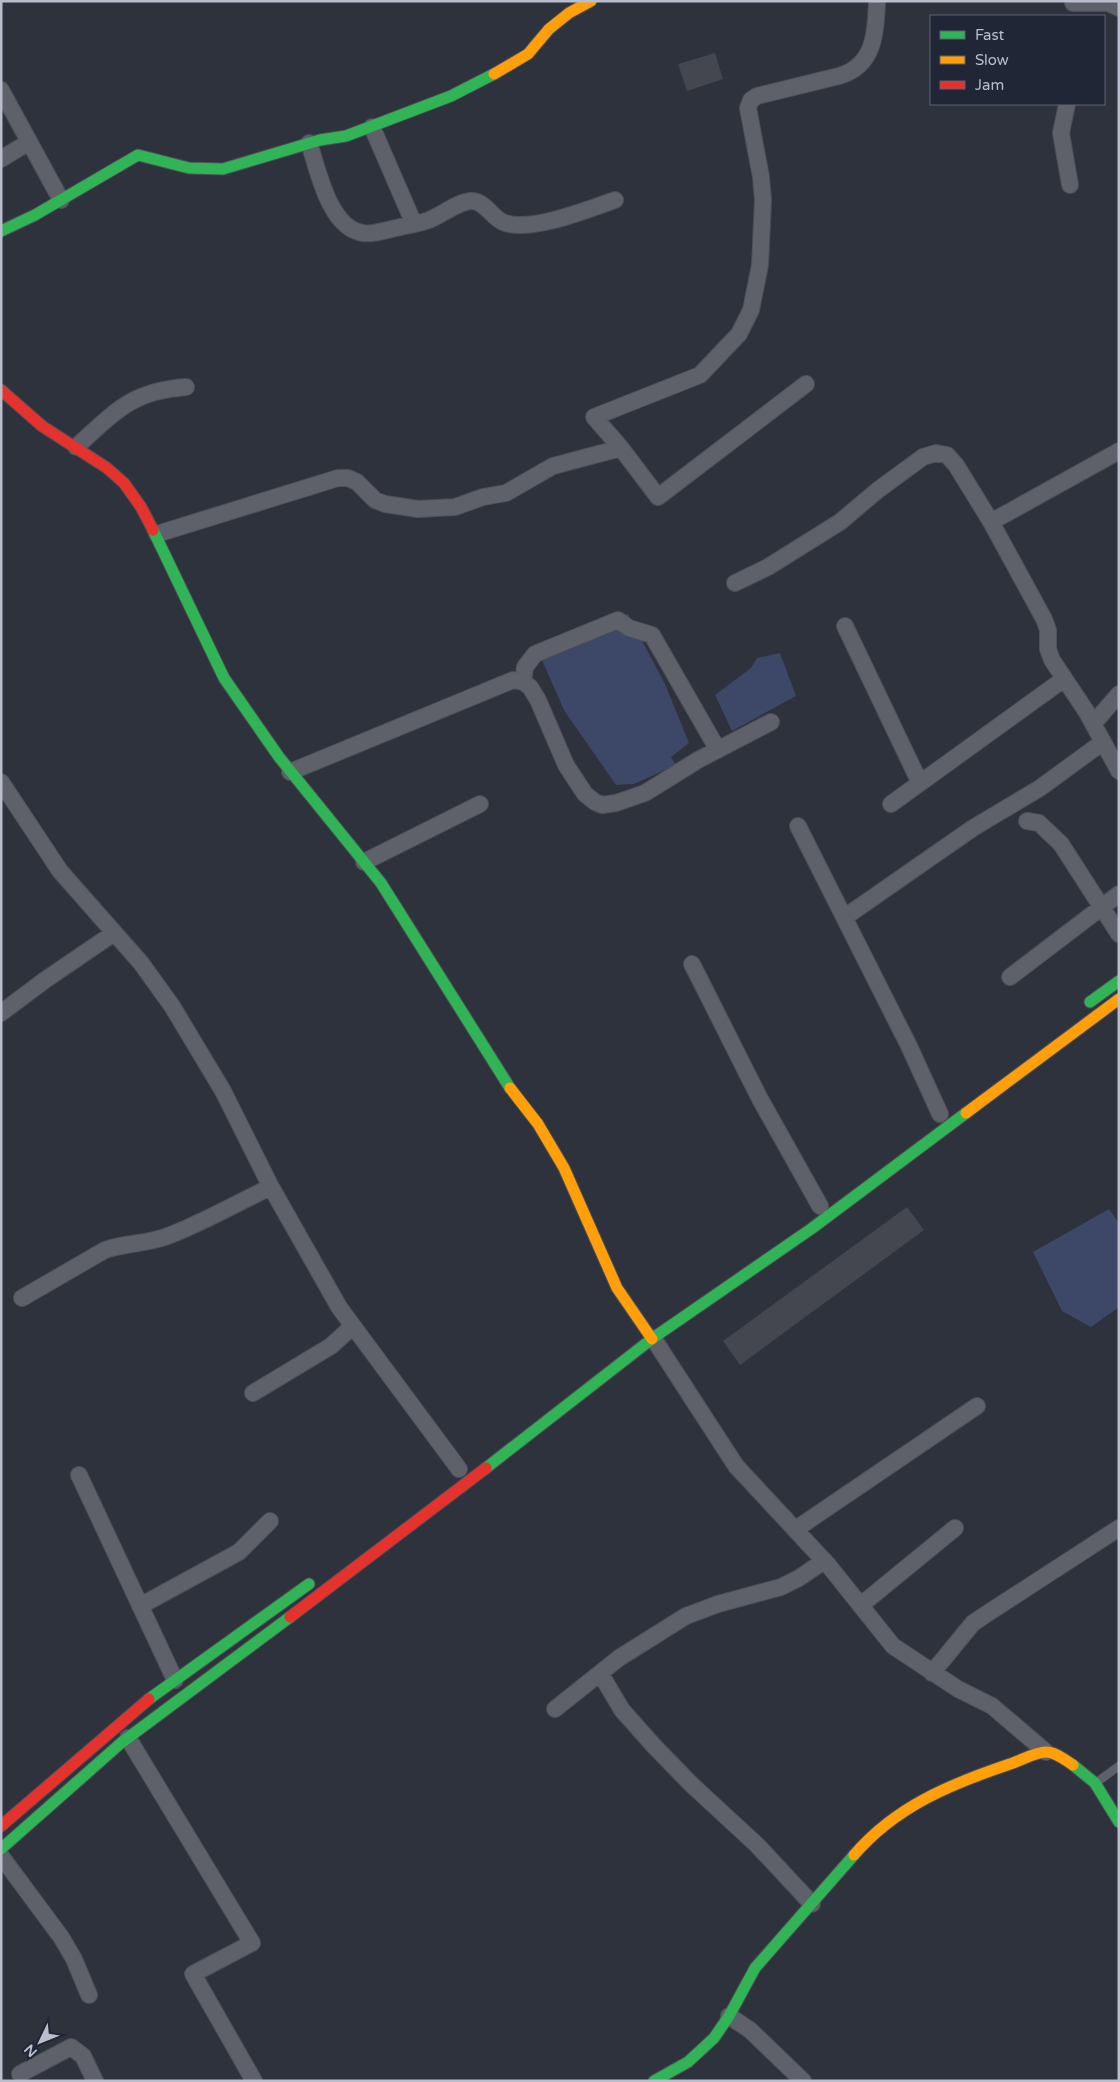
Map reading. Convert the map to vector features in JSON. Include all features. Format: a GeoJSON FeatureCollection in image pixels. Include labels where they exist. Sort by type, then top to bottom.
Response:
{"type":"FeatureCollection","features":[{"type":"Feature","properties":{"kind":"street"},"geometry":{"type":"LineString","coordinates":[[1,231],[61,200],[138,155],[148,156],[189,168],[223,169],[309,143],[346,136],[372,127],[451,96],[494,74],[528,54],[549,29],[569,12],[590,1]]}},
{"type":"Feature","properties":{"kind":"street"},"geometry":{"type":"LineString","coordinates":[[806,384],[658,497],[622,448],[594,417],[700,376],[739,334],[751,310],[760,265],[763,200],[762,177],[748,108],[751,100],[757,96],[852,72],[868,57],[878,1]]}},
{"type":"Feature","properties":{"kind":"street"},"geometry":{"type":"LineString","coordinates":[[1073,7],[1108,3],[1119,8]]}},
{"type":"Feature","properties":{"kind":"street"},"geometry":{"type":"LineString","coordinates":[[1,90],[61,200]]}},
{"type":"Feature","properties":{"kind":"street"},"geometry":{"type":"LineString","coordinates":[[1067,105],[1061,133],[1070,185]]}},
{"type":"Feature","properties":{"kind":"street"},"geometry":{"type":"LineString","coordinates":[[372,127],[414,224]]}},
{"type":"Feature","properties":{"kind":"street"},"geometry":{"type":"LineString","coordinates":[[1,159],[29,142]]}},
{"type":"Feature","properties":{"kind":"street"},"geometry":{"type":"LineString","coordinates":[[309,143],[332,208],[340,221],[352,229],[363,233],[428,220],[469,201],[476,202],[505,223],[514,224],[558,219],[616,200]]}},
{"type":"Feature","properties":{"kind":"street"},"geometry":{"type":"LineString","coordinates":[[76,447],[124,404],[162,389],[186,387]]}},
{"type":"Feature","properties":{"kind":"street"},"geometry":{"type":"LineString","coordinates":[[1,390],[42,426],[107,468],[124,483],[141,507],[157,534],[224,678],[290,772],[364,862],[408,924],[506,1083],[542,1132],[564,1168],[617,1288],[736,1466],[824,1561],[893,1646],[958,1689],[992,1706],[1046,1752],[1062,1757],[1095,1783],[1119,1822]]}},
{"type":"Feature","properties":{"kind":"street"},"geometry":{"type":"LineString","coordinates":[[157,534],[338,478],[348,478],[357,482],[375,500],[385,504],[418,509],[455,507],[483,497],[506,493],[554,466],[622,448]]}},
{"type":"Feature","properties":{"kind":"street"},"geometry":{"type":"LineString","coordinates":[[991,522],[1119,451]]}},
{"type":"Feature","properties":{"kind":"street"},"geometry":{"type":"LineString","coordinates":[[734,583],[768,567],[840,522],[908,468],[924,458],[936,453],[947,455],[956,465],[991,522],[1044,619],[1048,630],[1048,649],[1052,660],[1093,724],[1119,771]]}},
{"type":"Feature","properties":{"kind":"street"},"geometry":{"type":"LineString","coordinates":[[523,682],[525,667],[535,654],[618,620],[629,628],[652,635],[718,750]]}},
{"type":"Feature","properties":{"kind":"street"},"geometry":{"type":"LineString","coordinates":[[845,626],[920,783]]}},
{"type":"Feature","properties":{"kind":"street"},"geometry":{"type":"LineString","coordinates":[[891,804],[1064,679]]}},
{"type":"Feature","properties":{"kind":"street"},"geometry":{"type":"LineString","coordinates":[[290,772],[503,682],[513,680],[523,682],[530,687],[538,700],[566,764],[585,794],[602,805],[616,803],[645,793],[718,750],[771,722]]}},
{"type":"Feature","properties":{"kind":"street"},"geometry":{"type":"LineString","coordinates":[[1093,724],[1119,694]]}},
{"type":"Feature","properties":{"kind":"street"},"geometry":{"type":"LineString","coordinates":[[845,917],[973,828],[1040,788],[1103,742]]}},
{"type":"Feature","properties":{"kind":"street"},"geometry":{"type":"LineString","coordinates":[[1,782],[60,871],[141,964],[172,1006],[223,1091],[271,1187],[339,1307],[459,1469]]}},
{"type":"Feature","properties":{"kind":"street"},"geometry":{"type":"LineString","coordinates":[[364,862],[480,804]]}},
{"type":"Feature","properties":{"kind":"street"},"geometry":{"type":"LineString","coordinates":[[1027,821],[1040,823],[1061,844],[1119,934]]}},
{"type":"Feature","properties":{"kind":"street"},"geometry":{"type":"LineString","coordinates":[[798,826],[909,1046],[936,1117],[953,1104]]}},
{"type":"Feature","properties":{"kind":"street"},"geometry":{"type":"LineString","coordinates":[[1010,977],[1119,894]]}},
{"type":"Feature","properties":{"kind":"street"},"geometry":{"type":"LineString","coordinates":[[1,1013],[44,980],[114,933]]}},
{"type":"Feature","properties":{"kind":"street"},"geometry":{"type":"LineString","coordinates":[[692,964],[760,1099],[820,1206]]}},
{"type":"Feature","properties":{"kind":"street"},"geometry":{"type":"LineString","coordinates":[[1080,1009],[1119,980]]}},
{"type":"Feature","properties":{"kind":"street"},"geometry":{"type":"LineString","coordinates":[[567,1390],[811,1229],[1119,999]]}},
{"type":"Feature","properties":{"kind":"street"},"geometry":{"type":"LineString","coordinates":[[22,1298],[106,1250],[119,1245],[146,1243],[168,1236],[271,1187]]}},
{"type":"Feature","properties":{"kind":"street"},"geometry":{"type":"LineString","coordinates":[[1,1849],[128,1738],[395,1539],[770,1243]]}},
{"type":"Feature","properties":{"kind":"street"},"geometry":{"type":"LineString","coordinates":[[253,1393],[331,1346],[353,1326]]}},
{"type":"Feature","properties":{"kind":"street"},"geometry":{"type":"LineString","coordinates":[[796,1529],[976,1406]]}},
{"type":"Feature","properties":{"kind":"street"},"geometry":{"type":"LineString","coordinates":[[79,1475],[175,1680]]}},
{"type":"Feature","properties":{"kind":"street"},"geometry":{"type":"LineString","coordinates":[[140,1606],[239,1552],[270,1521]]}},
{"type":"Feature","properties":{"kind":"street"},"geometry":{"type":"LineString","coordinates":[[861,1606],[955,1528]]}},
{"type":"Feature","properties":{"kind":"street"},"geometry":{"type":"LineString","coordinates":[[932,1673],[974,1623],[1119,1528]]}},
{"type":"Feature","properties":{"kind":"street"},"geometry":{"type":"LineString","coordinates":[[555,1709],[620,1658],[692,1613],[781,1587],[799,1578],[824,1561]]}},
{"type":"Feature","properties":{"kind":"street"},"geometry":{"type":"LineString","coordinates":[[1,1826],[146,1701],[320,1576]]}},
{"type":"Feature","properties":{"kind":"street"},"geometry":{"type":"LineString","coordinates":[[600,1673],[622,1710],[659,1752],[757,1844],[812,1904]]}},
{"type":"Feature","properties":{"kind":"street"},"geometry":{"type":"LineString","coordinates":[[128,1738],[252,1943],[194,1974],[254,2081]]}},
{"type":"Feature","properties":{"kind":"street"},"geometry":{"type":"LineString","coordinates":[[654,2081],[696,2058],[719,2032],[755,1968],[857,1851],[900,1812],[935,1792],[965,1779],[1046,1752]]}},
{"type":"Feature","properties":{"kind":"street"},"geometry":{"type":"LineString","coordinates":[[1,1856],[61,1937],[74,1959],[89,1995]]}},
{"type":"Feature","properties":{"kind":"street"},"geometry":{"type":"LineString","coordinates":[[729,2016],[750,2030],[803,2081]]}},
{"type":"Feature","properties":{"kind":"street"},"geometry":{"type":"LineString","coordinates":[[20,2074],[71,2047],[83,2056],[95,2081]]}},
{"type":"Feature","properties":{"kind":"lane"},"geometry":{"type":"LineString","coordinates":[[1095,1783],[1119,1766]]}},
{"type":"Feature","properties":{"kind":"water"},"geometry":{"type":"Polygon","coordinates":[[[628,614],[665,684],[689,743],[671,757],[676,765],[634,784],[616,785],[565,712],[540,656],[607,620],[628,614]]]}},
{"type":"Feature","properties":{"kind":"water"},"geometry":{"type":"Polygon","coordinates":[[[780,653],[796,696],[732,731],[715,695],[751,668],[757,658],[780,653]]]}},
{"type":"Feature","properties":{"kind":"water"},"geometry":{"type":"Polygon","coordinates":[[[1109,1209],[1119,1223],[1119,1307],[1091,1327],[1062,1311],[1033,1252],[1109,1209]]]}},
{"type":"Feature","properties":{"kind":"building"},"geometry":{"type":"Polygon","coordinates":[[[715,53],[723,79],[687,91],[678,64],[715,53]]]}},
{"type":"Feature","properties":{"kind":"building"},"geometry":{"type":"Polygon","coordinates":[[[907,1207],[924,1230],[740,1365],[723,1341],[907,1207]]]}},
{"type":"Feature","properties":{"kind":"traffic: fast"},"geometry":{"type":"LineString","coordinates":[[1,231],[35,215],[138,155],[189,168],[223,169],[320,140],[346,136],[451,96],[494,74]]}},
{"type":"Feature","properties":{"kind":"traffic: fast"},"geometry":{"type":"LineString","coordinates":[[153,530],[224,678],[279,757],[381,883],[510,1088]]}},
{"type":"Feature","properties":{"kind":"traffic: fast"},"geometry":{"type":"LineString","coordinates":[[1090,1002],[1119,981]]}},
{"type":"Feature","properties":{"kind":"traffic: fast"},"geometry":{"type":"LineString","coordinates":[[486,1468],[653,1338],[811,1229],[966,1113]]}},
{"type":"Feature","properties":{"kind":"traffic: fast"},"geometry":{"type":"LineString","coordinates":[[149,1699],[309,1584]]}},
{"type":"Feature","properties":{"kind":"traffic: fast"},"geometry":{"type":"LineString","coordinates":[[1,1849],[121,1743],[290,1617]]}},
{"type":"Feature","properties":{"kind":"traffic: fast"},"geometry":{"type":"LineString","coordinates":[[1073,1765],[1095,1783],[1119,1822]]}},
{"type":"Feature","properties":{"kind":"traffic: fast"},"geometry":{"type":"LineString","coordinates":[[654,2081],[688,2062],[714,2038],[729,2016],[755,1968],[854,1855]]}},
{"type":"Feature","properties":{"kind":"traffic: slow"},"geometry":{"type":"LineString","coordinates":[[494,74],[528,54],[549,29],[569,13],[591,1]]}},
{"type":"Feature","properties":{"kind":"traffic: slow"},"geometry":{"type":"LineString","coordinates":[[966,1113],[1119,999]]}},
{"type":"Feature","properties":{"kind":"traffic: slow"},"geometry":{"type":"LineString","coordinates":[[510,1088],[538,1124],[564,1168],[617,1288],[652,1339]]}},
{"type":"Feature","properties":{"kind":"traffic: slow"},"geometry":{"type":"LineString","coordinates":[[854,1855],[870,1838],[906,1810],[967,1780],[1042,1752],[1053,1753],[1073,1765]]}},
{"type":"Feature","properties":{"kind":"traffic: jam"},"geometry":{"type":"LineString","coordinates":[[1,390],[42,426],[107,468],[124,483],[141,507],[153,530]]}},
{"type":"Feature","properties":{"kind":"traffic: jam"},"geometry":{"type":"LineString","coordinates":[[290,1617],[486,1468]]}},
{"type":"Feature","properties":{"kind":"traffic: jam"},"geometry":{"type":"LineString","coordinates":[[1,1826],[149,1699]]}}]}
